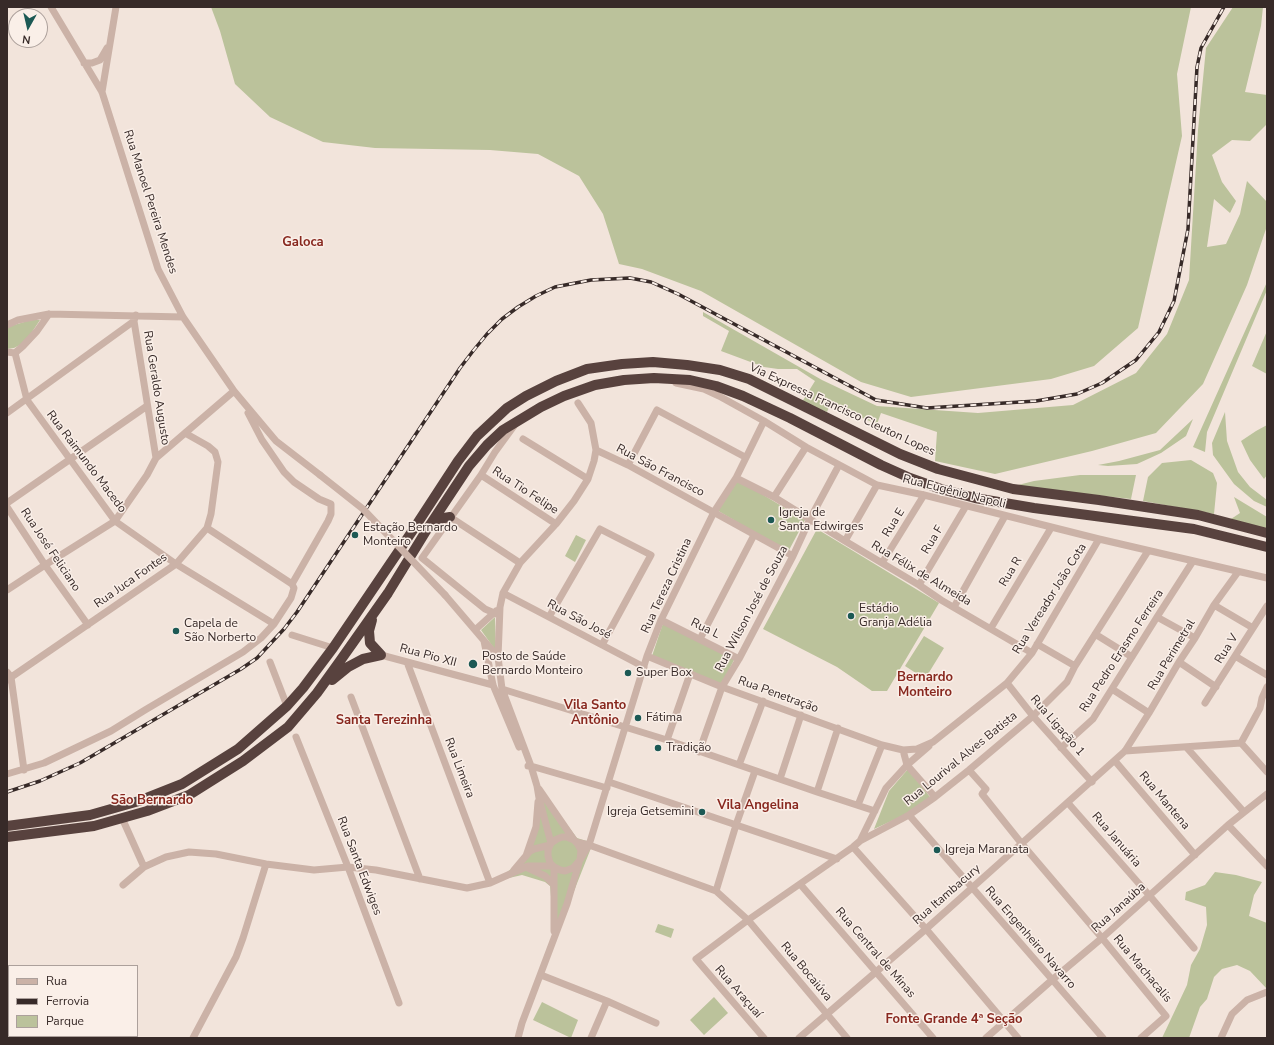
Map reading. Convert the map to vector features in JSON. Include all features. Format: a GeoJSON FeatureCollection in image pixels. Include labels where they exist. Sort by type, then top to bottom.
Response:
{"type":"FeatureCollection","features":[{"type":"Feature","properties":{"kind":"highway","name":"Via Expressa Francisco Cleuton Lopes"},"geometry":{"type":"LineString","coordinates":[[333,648],[458,461],[477,436],[507,408],[556,380],[587,369],[622,364],[653,362],[688,365],[714,369],[748,379],[900,454],[938,469],[1013,489],[1198,515],[1267,533]]}},
{"type":"Feature","properties":{"kind":"highway"},"geometry":{"type":"LineString","coordinates":[[7,837],[94,826],[147,812],[189,795],[243,761],[288,727],[317,693],[388,593],[426,531],[469,466],[487,444],[503,430],[541,407],[564,396],[595,385],[624,380],[654,378],[690,380],[716,386],[743,396],[790,418],[881,465],[910,478],[948,491],[975,498],[1034,508],[1194,529],[1267,547]]}},
{"type":"Feature","properties":{"kind":"highway"},"geometry":{"type":"LineString","coordinates":[[426,531],[438,520],[450,517]]}},
{"type":"Feature","properties":{"kind":"highway"},"geometry":{"type":"LineString","coordinates":[[317,693],[339,672],[348,666],[363,659],[381,655],[370,643],[369,631],[377,608]]}},
{"type":"Feature","properties":{"kind":"highway"},"geometry":{"type":"LineString","coordinates":[[7,826],[90,815],[139,801],[182,784],[238,749],[287,706],[303,688],[333,648]]}},
{"type":"Feature","properties":{"kind":"street","name":"Rua Manoel Pereira Mendes"},"geometry":{"type":"LineString","coordinates":[[51,7],[102,92],[158,269],[182,317],[239,398],[276,441],[363,509],[445,595],[498,657]]}},
{"type":"Feature","properties":{"kind":"street"},"geometry":{"type":"LineString","coordinates":[[102,92],[116,7]]}},
{"type":"Feature","properties":{"kind":"street"},"geometry":{"type":"LineString","coordinates":[[84,63],[92,63],[100,60],[110,43]]}},
{"type":"Feature","properties":{"kind":"street"},"geometry":{"type":"LineString","coordinates":[[7,325],[18,320],[49,314],[135,318],[182,317]]}},
{"type":"Feature","properties":{"kind":"street"},"geometry":{"type":"LineString","coordinates":[[7,352],[15,353],[37,331],[49,314]]}},
{"type":"Feature","properties":{"kind":"street"},"geometry":{"type":"LineString","coordinates":[[7,413],[27,400],[135,318]]}},
{"type":"Feature","properties":{"kind":"street","name":"Rua Geraldo Augusto"},"geometry":{"type":"LineString","coordinates":[[135,318],[156,458]]}},
{"type":"Feature","properties":{"kind":"street","name":"Rua Raimundo Macedo"},"geometry":{"type":"LineString","coordinates":[[15,353],[27,400],[115,522],[176,564],[274,624]]}},
{"type":"Feature","properties":{"kind":"street","name":"Rua Eugênio Napoli"},"geometry":{"type":"LineString","coordinates":[[654,378],[704,389],[764,421],[806,447],[876,485],[924,495],[1099,540],[1267,578]]}},
{"type":"Feature","properties":{"kind":"street"},"geometry":{"type":"LineString","coordinates":[[7,590],[115,522],[147,475],[156,458],[234,391]]}},
{"type":"Feature","properties":{"kind":"street","name":"Rua Manoel Pereira Mendes"},"geometry":{"type":"LineString","coordinates":[[239,398],[262,440],[284,472],[294,482],[318,499],[331,504],[331,514],[328,521],[292,584]]}},
{"type":"Feature","properties":{"kind":"street"},"geometry":{"type":"LineString","coordinates":[[475,630],[496,614],[500,607],[503,593],[520,563],[556,524],[574,501],[588,479],[596,450],[591,423],[578,402]]}},
{"type":"Feature","properties":{"kind":"street"},"geometry":{"type":"LineString","coordinates":[[7,503],[147,406]]}},
{"type":"Feature","properties":{"kind":"street"},"geometry":{"type":"LineString","coordinates":[[628,465],[657,410],[745,458]]}},
{"type":"Feature","properties":{"kind":"street"},"geometry":{"type":"LineString","coordinates":[[496,614],[485,609],[422,558],[481,475],[495,452],[520,419]]}},
{"type":"Feature","properties":{"kind":"street","name":"Rua Tereza Cristina"},"geometry":{"type":"LineString","coordinates":[[580,861],[589,845],[647,656],[661,620],[714,512],[736,478],[764,421]]}},
{"type":"Feature","properties":{"kind":"street"},"geometry":{"type":"LineString","coordinates":[[7,774],[44,763],[111,731],[243,652],[262,638],[274,624],[291,598],[294,588],[292,584],[208,528],[218,462],[215,452],[208,446],[185,433]]}},
{"type":"Feature","properties":{"kind":"street"},"geometry":{"type":"LineString","coordinates":[[523,439],[588,479]]}},
{"type":"Feature","properties":{"kind":"street"},"geometry":{"type":"LineString","coordinates":[[774,497],[806,447]]}},
{"type":"Feature","properties":{"kind":"street","name":"Rua São Francisco"},"geometry":{"type":"LineString","coordinates":[[596,450],[628,465],[793,556]]}},
{"type":"Feature","properties":{"kind":"street","name":"Rua Wilson José de Souza"},"geometry":{"type":"LineString","coordinates":[[699,752],[722,687],[793,556],[810,519],[839,465]]}},
{"type":"Feature","properties":{"kind":"street","name":"Rua Tio Felipe"},"geometry":{"type":"LineString","coordinates":[[481,475],[556,524]]}},
{"type":"Feature","properties":{"kind":"street","name":"Rua Félix de Almeida"},"geometry":{"type":"LineString","coordinates":[[736,478],[774,497],[844,541],[919,585],[954,608],[1032,653]]}},
{"type":"Feature","properties":{"kind":"street"},"geometry":{"type":"LineString","coordinates":[[844,541],[876,485]]}},
{"type":"Feature","properties":{"kind":"street","name":"Rua E"},"geometry":{"type":"LineString","coordinates":[[882,563],[924,495]]}},
{"type":"Feature","properties":{"kind":"street","name":"Rua F"},"geometry":{"type":"LineString","coordinates":[[919,585],[966,506]]}},
{"type":"Feature","properties":{"kind":"street","name":"Rua José Feliciano"},"geometry":{"type":"LineString","coordinates":[[7,507],[45,565],[88,625]]}},
{"type":"Feature","properties":{"kind":"street"},"geometry":{"type":"LineString","coordinates":[[954,608],[1005,516]]}},
{"type":"Feature","properties":{"kind":"street"},"geometry":{"type":"LineString","coordinates":[[450,517],[520,563]]}},
{"type":"Feature","properties":{"kind":"street","name":"Rua Juca Fontes"},"geometry":{"type":"LineString","coordinates":[[8,676],[88,625],[176,564],[208,528]]}},
{"type":"Feature","properties":{"kind":"street","name":"Rua R"},"geometry":{"type":"LineString","coordinates":[[991,628],[1051,528]]}},
{"type":"Feature","properties":{"kind":"street"},"geometry":{"type":"LineString","coordinates":[[549,617],[600,529],[651,555],[602,645]]}},
{"type":"Feature","properties":{"kind":"street"},"geometry":{"type":"LineString","coordinates":[[700,639],[754,535]]}},
{"type":"Feature","properties":{"kind":"street","name":"Rua Vereador João Cota"},"geometry":{"type":"LineString","coordinates":[[903,750],[917,749],[933,742],[1007,683],[1032,653],[1099,540]]}},
{"type":"Feature","properties":{"kind":"street","name":"Rua Lourival Alves Batista"},"geometry":{"type":"LineString","coordinates":[[696,959],[748,920],[860,841],[909,815],[935,797],[970,770],[1033,716],[1067,682],[1075,666],[1148,551]]}},
{"type":"Feature","properties":{"kind":"street","name":"Rua Pedro Erasmo Ferreira"},"geometry":{"type":"LineString","coordinates":[[1061,748],[1093,719],[1193,561]]}},
{"type":"Feature","properties":{"kind":"street","name":"Rua Perimetral"},"geometry":{"type":"LineString","coordinates":[[1125,751],[1179,662],[1196,638],[1214,605],[1238,572]]}},
{"type":"Feature","properties":{"kind":"street","name":"Rua São José"},"geometry":{"type":"LineString","coordinates":[[503,593],[644,667]]}},
{"type":"Feature","properties":{"kind":"street"},"geometry":{"type":"LineString","coordinates":[[1214,605],[1253,628]]}},
{"type":"Feature","properties":{"kind":"street","name":"Rua V"},"geometry":{"type":"LineString","coordinates":[[1205,703],[1267,606]]}},
{"type":"Feature","properties":{"kind":"street"},"geometry":{"type":"LineString","coordinates":[[496,614],[498,657],[502,689],[529,766]]}},
{"type":"Feature","properties":{"kind":"street"},"geometry":{"type":"LineString","coordinates":[[1157,617],[1196,638]]}},
{"type":"Feature","properties":{"kind":"street","name":"Rua L"},"geometry":{"type":"LineString","coordinates":[[661,620],[739,658]]}},
{"type":"Feature","properties":{"kind":"street"},"geometry":{"type":"LineString","coordinates":[[1095,634],[1132,657]]}},
{"type":"Feature","properties":{"kind":"street"},"geometry":{"type":"LineString","coordinates":[[292,635],[333,648]]}},
{"type":"Feature","properties":{"kind":"street"},"geometry":{"type":"LineString","coordinates":[[484,641],[493,685],[537,786],[550,844],[548,850],[549,862],[554,867],[554,937]]}},
{"type":"Feature","properties":{"kind":"street"},"geometry":{"type":"LineString","coordinates":[[1037,644],[1075,666]]}},
{"type":"Feature","properties":{"kind":"street","name":"Rua Pio XII"},"geometry":{"type":"LineString","coordinates":[[381,655],[493,685]]}},
{"type":"Feature","properties":{"kind":"street","name":"Rua Penetração"},"geometry":{"type":"LineString","coordinates":[[647,656],[722,687],[882,745],[903,750]]}},
{"type":"Feature","properties":{"kind":"street"},"geometry":{"type":"LineString","coordinates":[[1235,656],[1267,675]]}},
{"type":"Feature","properties":{"kind":"street"},"geometry":{"type":"LineString","coordinates":[[270,662],[287,706]]}},
{"type":"Feature","properties":{"kind":"street","name":"Rua Limeira"},"geometry":{"type":"LineString","coordinates":[[407,662],[490,882]]}},
{"type":"Feature","properties":{"kind":"street"},"geometry":{"type":"LineString","coordinates":[[1179,662],[1216,686]]}},
{"type":"Feature","properties":{"kind":"street"},"geometry":{"type":"LineString","coordinates":[[667,740],[690,674]]}},
{"type":"Feature","properties":{"kind":"street"},"geometry":{"type":"LineString","coordinates":[[8,676],[24,770]]}},
{"type":"Feature","properties":{"kind":"street","name":"Rua Ligação 1"},"geometry":{"type":"LineString","coordinates":[[1007,683],[1033,716],[1092,782]]}},
{"type":"Feature","properties":{"kind":"street"},"geometry":{"type":"LineString","coordinates":[[1125,751],[1187,748],[1241,743],[1264,710],[1262,698],[1267,687]]}},
{"type":"Feature","properties":{"kind":"street"},"geometry":{"type":"LineString","coordinates":[[502,689],[667,740],[875,811]]}},
{"type":"Feature","properties":{"kind":"street"},"geometry":{"type":"LineString","coordinates":[[1112,689],[1149,713]]}},
{"type":"Feature","properties":{"kind":"street"},"geometry":{"type":"LineString","coordinates":[[351,697],[420,879]]}},
{"type":"Feature","properties":{"kind":"street"},"geometry":{"type":"LineString","coordinates":[[739,765],[763,701]]}},
{"type":"Feature","properties":{"kind":"street"},"geometry":{"type":"LineString","coordinates":[[780,779],[801,715]]}},
{"type":"Feature","properties":{"kind":"street"},"geometry":{"type":"LineString","coordinates":[[817,792],[838,728]]}},
{"type":"Feature","properties":{"kind":"street","name":"Rua Santa Edwiges"},"geometry":{"type":"LineString","coordinates":[[296,737],[348,867],[399,1003]]}},
{"type":"Feature","properties":{"kind":"street"},"geometry":{"type":"LineString","coordinates":[[860,841],[886,788],[907,765],[933,742]]}},
{"type":"Feature","properties":{"kind":"street"},"geometry":{"type":"LineString","coordinates":[[1241,743],[1267,772]]}},
{"type":"Feature","properties":{"kind":"street"},"geometry":{"type":"LineString","coordinates":[[858,805],[882,745]]}},
{"type":"Feature","properties":{"kind":"street"},"geometry":{"type":"LineString","coordinates":[[1187,748],[1244,812]]}},
{"type":"Feature","properties":{"kind":"street"},"geometry":{"type":"LineString","coordinates":[[903,750],[907,765],[935,797]]}},
{"type":"Feature","properties":{"kind":"street","name":"Rua Itambacury"},"geometry":{"type":"LineString","coordinates":[[799,1038],[926,929],[1125,751]]}},
{"type":"Feature","properties":{"kind":"street","name":"Rua Mantena"},"geometry":{"type":"LineString","coordinates":[[1115,761],[1195,855]]}},
{"type":"Feature","properties":{"kind":"street"},"geometry":{"type":"LineString","coordinates":[[529,766],[608,785],[736,825],[836,859]]}},
{"type":"Feature","properties":{"kind":"street","name":"Rua Machacalis"},"geometry":{"type":"LineString","coordinates":[[970,770],[986,789],[982,794],[1166,1016],[1141,1038]]}},
{"type":"Feature","properties":{"kind":"street"},"geometry":{"type":"LineString","coordinates":[[512,872],[534,849],[550,844],[562,837],[589,845],[716,891],[736,825],[755,771]]}},
{"type":"Feature","properties":{"kind":"street"},"geometry":{"type":"LineString","coordinates":[[518,1038],[522,1023],[567,904],[580,861],[581,850],[537,786]]}},
{"type":"Feature","properties":{"kind":"street","name":"Rua Janaúba"},"geometry":{"type":"LineString","coordinates":[[986,1038],[1102,938],[1228,825],[1267,794]]}},
{"type":"Feature","properties":{"kind":"street"},"geometry":{"type":"LineString","coordinates":[[526,856],[536,827],[539,798]]}},
{"type":"Feature","properties":{"kind":"street","name":"Rua Januária"},"geometry":{"type":"LineString","coordinates":[[1068,803],[1194,948]]}},
{"type":"Feature","properties":{"kind":"street","name":"Rua Engenheiro Navarro"},"geometry":{"type":"LineString","coordinates":[[909,815],[1102,1038]]}},
{"type":"Feature","properties":{"kind":"street"},"geometry":{"type":"LineString","coordinates":[[122,818],[144,868]]}},
{"type":"Feature","properties":{"kind":"street"},"geometry":{"type":"LineString","coordinates":[[1228,825],[1267,866]]}},
{"type":"Feature","properties":{"kind":"street"},"geometry":{"type":"LineString","coordinates":[[853,847],[926,929],[1018,1038]]}},
{"type":"Feature","properties":{"kind":"street"},"geometry":{"type":"LineString","coordinates":[[123,885],[144,868],[166,857],[189,852],[216,854],[266,864],[314,870],[348,867],[376,870],[468,888],[490,882],[526,867],[554,867],[562,870],[568,870],[573,868],[580,861]]}},
{"type":"Feature","properties":{"kind":"street"},"geometry":{"type":"LineString","coordinates":[[193,1038],[236,957],[266,864]]}},
{"type":"Feature","properties":{"kind":"street"},"geometry":{"type":"LineString","coordinates":[[526,867],[545,876],[554,885]]}},
{"type":"Feature","properties":{"kind":"street","name":"Rua Central de Minas"},"geometry":{"type":"LineString","coordinates":[[800,884],[933,1038]]}},
{"type":"Feature","properties":{"kind":"street","name":"Rua Bocaiúva"},"geometry":{"type":"LineString","coordinates":[[716,891],[748,920],[847,1038]]}},
{"type":"Feature","properties":{"kind":"street","name":"Rua Araçuaí"},"geometry":{"type":"LineString","coordinates":[[696,959],[764,1038]]}},
{"type":"Feature","properties":{"kind":"street"},"geometry":{"type":"LineString","coordinates":[[541,975],[607,1001],[656,1023]]}},
{"type":"Feature","properties":{"kind":"street"},"geometry":{"type":"LineString","coordinates":[[1221,1038],[1232,1014],[1247,1000],[1267,992]]}},
{"type":"Feature","properties":{"kind":"street"},"geometry":{"type":"LineString","coordinates":[[591,1038],[607,1001]]}},
{"type":"Feature","properties":{"kind":"green space"},"geometry":{"type":"Polygon","coordinates":[[[211,7],[1191,7],[1177,74],[1182,136],[1138,328],[1094,366],[1051,379],[911,397],[861,382],[701,291],[642,269],[619,264],[603,214],[579,176],[538,154],[490,150],[375,148],[323,142],[270,117],[235,84],[220,31],[211,7]]]}},
{"type":"Feature","properties":{"kind":"green space"},"geometry":{"type":"Polygon","coordinates":[[[1233,7],[1263,7],[1261,26],[1245,92],[1267,95],[1267,124],[1250,141],[1232,140],[1212,155],[1222,182],[1236,201],[1230,213],[1214,199],[1207,247],[1226,244],[1240,214],[1247,181],[1267,202],[1267,226],[1247,285],[1203,384],[1156,433],[1092,451],[995,474],[935,461],[937,432],[881,413],[877,424],[830,405],[827,412],[802,402],[815,381],[797,369],[764,367],[721,351],[729,331],[703,316],[703,312],[822,380],[877,406],[978,413],[1073,405],[1136,373],[1167,334],[1189,280],[1198,130],[1206,48],[1233,7]]]}},
{"type":"Feature","properties":{"kind":"green space"},"geometry":{"type":"Polygon","coordinates":[[[1267,282],[1267,290],[1207,432],[1205,452],[1193,447],[1267,282]]]}},
{"type":"Feature","properties":{"kind":"green space"},"geometry":{"type":"Polygon","coordinates":[[[31,320],[40,320],[22,344],[14,348],[7,349],[7,327],[31,320]]]}},
{"type":"Feature","properties":{"kind":"green space"},"geometry":{"type":"Polygon","coordinates":[[[1267,331],[1267,374],[1252,366],[1267,331]]]}},
{"type":"Feature","properties":{"kind":"green space"},"geometry":{"type":"Polygon","coordinates":[[[1225,412],[1227,441],[1238,472],[1250,487],[1267,500],[1267,507],[1254,501],[1234,484],[1213,455],[1212,443],[1225,412]]]}},
{"type":"Feature","properties":{"kind":"green space"},"geometry":{"type":"Polygon","coordinates":[[[1193,419],[1186,436],[1161,453],[1137,464],[1108,466],[1098,465],[1160,450],[1193,419]]]}},
{"type":"Feature","properties":{"kind":"green space"},"geometry":{"type":"Polygon","coordinates":[[[1267,425],[1267,475],[1264,479],[1250,460],[1241,441],[1267,425]]]}},
{"type":"Feature","properties":{"kind":"green space"},"geometry":{"type":"Polygon","coordinates":[[[1191,460],[1213,473],[1217,483],[1214,514],[1143,501],[1148,477],[1162,463],[1191,460]]]}},
{"type":"Feature","properties":{"kind":"green space"},"geometry":{"type":"Polygon","coordinates":[[[1080,475],[1136,475],[1131,499],[1014,486],[1034,481],[1080,475]]]}},
{"type":"Feature","properties":{"kind":"green space"},"geometry":{"type":"Polygon","coordinates":[[[740,481],[805,520],[788,552],[715,509],[731,482],[740,481]]]}},
{"type":"Feature","properties":{"kind":"green space"},"geometry":{"type":"Polygon","coordinates":[[[1234,497],[1267,517],[1267,530],[1231,519],[1240,513],[1234,497]]]}},
{"type":"Feature","properties":{"kind":"green space","name":"Estádio Granja Adélia"},"geometry":{"type":"Polygon","coordinates":[[[817,529],[939,603],[887,691],[872,691],[837,667],[763,629],[817,529]]]}},
{"type":"Feature","properties":{"kind":"green space"},"geometry":{"type":"Polygon","coordinates":[[[576,535],[586,540],[575,562],[565,556],[576,535]]]}},
{"type":"Feature","properties":{"kind":"green space"},"geometry":{"type":"Polygon","coordinates":[[[495,617],[496,651],[481,630],[495,617]]]}},
{"type":"Feature","properties":{"kind":"green space"},"geometry":{"type":"Polygon","coordinates":[[[663,623],[735,658],[722,684],[652,656],[663,623]]]}},
{"type":"Feature","properties":{"kind":"green space"},"geometry":{"type":"Polygon","coordinates":[[[924,636],[944,648],[925,679],[905,666],[924,636]]]}},
{"type":"Feature","properties":{"kind":"green space"},"geometry":{"type":"Polygon","coordinates":[[[908,769],[930,797],[909,813],[874,829],[889,791],[908,769]]]}},
{"type":"Feature","properties":{"kind":"green space"},"geometry":{"type":"Polygon","coordinates":[[[538,786],[577,838],[593,843],[555,939],[550,886],[545,882],[522,875],[496,881],[527,856],[536,827],[538,786]]]}},
{"type":"Feature","properties":{"kind":"green space"},"geometry":{"type":"Polygon","coordinates":[[[1215,872],[1236,875],[1262,882],[1254,895],[1249,916],[1267,923],[1267,989],[1250,971],[1237,965],[1222,969],[1214,977],[1207,999],[1200,1007],[1189,1038],[1162,1038],[1187,985],[1191,965],[1200,949],[1207,925],[1206,907],[1185,900],[1186,892],[1205,885],[1215,872]]]}},
{"type":"Feature","properties":{"kind":"green space"},"geometry":{"type":"Polygon","coordinates":[[[658,924],[674,929],[671,938],[655,932],[658,924]]]}},
{"type":"Feature","properties":{"kind":"green space"},"geometry":{"type":"Polygon","coordinates":[[[714,997],[728,1013],[704,1035],[690,1020],[714,997]]]}},
{"type":"Feature","properties":{"kind":"green space"},"geometry":{"type":"Polygon","coordinates":[[[542,1002],[578,1020],[571,1038],[533,1020],[542,1002]]]}},
{"type":"Feature","properties":{"kind":"railway"},"geometry":{"type":"LineString","coordinates":[[7,792],[40,781],[80,763],[241,669],[257,658],[284,629],[297,612],[460,368],[473,351],[502,319],[536,296],[555,287],[591,280],[630,278],[651,282],[678,294],[876,400],[927,408],[1036,401],[1077,394],[1102,383],[1136,360],[1159,332],[1174,301],[1188,229],[1197,67],[1201,48],[1224,7]]}},
{"type":"Feature","properties":{"kind":"place","name":"Igreja de Santa Edwirges"},"geometry":{"type":"Point","coordinates":[771,520]}},
{"type":"Feature","properties":{"kind":"place","name":"Estação Bernardo Monteiro"},"geometry":{"type":"Point","coordinates":[355,535]}},
{"type":"Feature","properties":{"kind":"place","name":"Estádio Granja Adélia"},"geometry":{"type":"Point","coordinates":[851,616]}},
{"type":"Feature","properties":{"kind":"place","name":"Capela de São Norberto"},"geometry":{"type":"Point","coordinates":[176,631]}},
{"type":"Feature","properties":{"kind":"place","name":"Posto de Saúde Bernardo Monteiro"},"geometry":{"type":"Point","coordinates":[473,664]}},
{"type":"Feature","properties":{"kind":"place","name":"Super Box"},"geometry":{"type":"Point","coordinates":[628,673]}},
{"type":"Feature","properties":{"kind":"place","name":"Fátima"},"geometry":{"type":"Point","coordinates":[638,718]}},
{"type":"Feature","properties":{"kind":"place","name":"Tradição"},"geometry":{"type":"Point","coordinates":[658,748]}},
{"type":"Feature","properties":{"kind":"place","name":"Igreja Getsemini"},"geometry":{"type":"Point","coordinates":[702,812]}},
{"type":"Feature","properties":{"kind":"place","name":"Igreja Maranata"},"geometry":{"type":"Point","coordinates":[937,850]}},
{"type":"Feature","properties":{"kind":"district","name":"Galoca"},"geometry":{"type":"Point","coordinates":[303,243]}},
{"type":"Feature","properties":{"kind":"district","name":"Bernardo Monteiro"},"geometry":{"type":"Point","coordinates":[925,686]}},
{"type":"Feature","properties":{"kind":"district","name":"Vila Santo Antônio"},"geometry":{"type":"Point","coordinates":[595,714]}},
{"type":"Feature","properties":{"kind":"district","name":"Santa Terezinha"},"geometry":{"type":"Point","coordinates":[384,721]}},
{"type":"Feature","properties":{"kind":"district","name":"São Bernardo"},"geometry":{"type":"Point","coordinates":[152,801]}},
{"type":"Feature","properties":{"kind":"district","name":"Vila Angelina"},"geometry":{"type":"Point","coordinates":[758,806]}},
{"type":"Feature","properties":{"kind":"district","name":"Fonte Grande 4ª Seção"},"geometry":{"type":"Point","coordinates":[954,1020]}}]}
